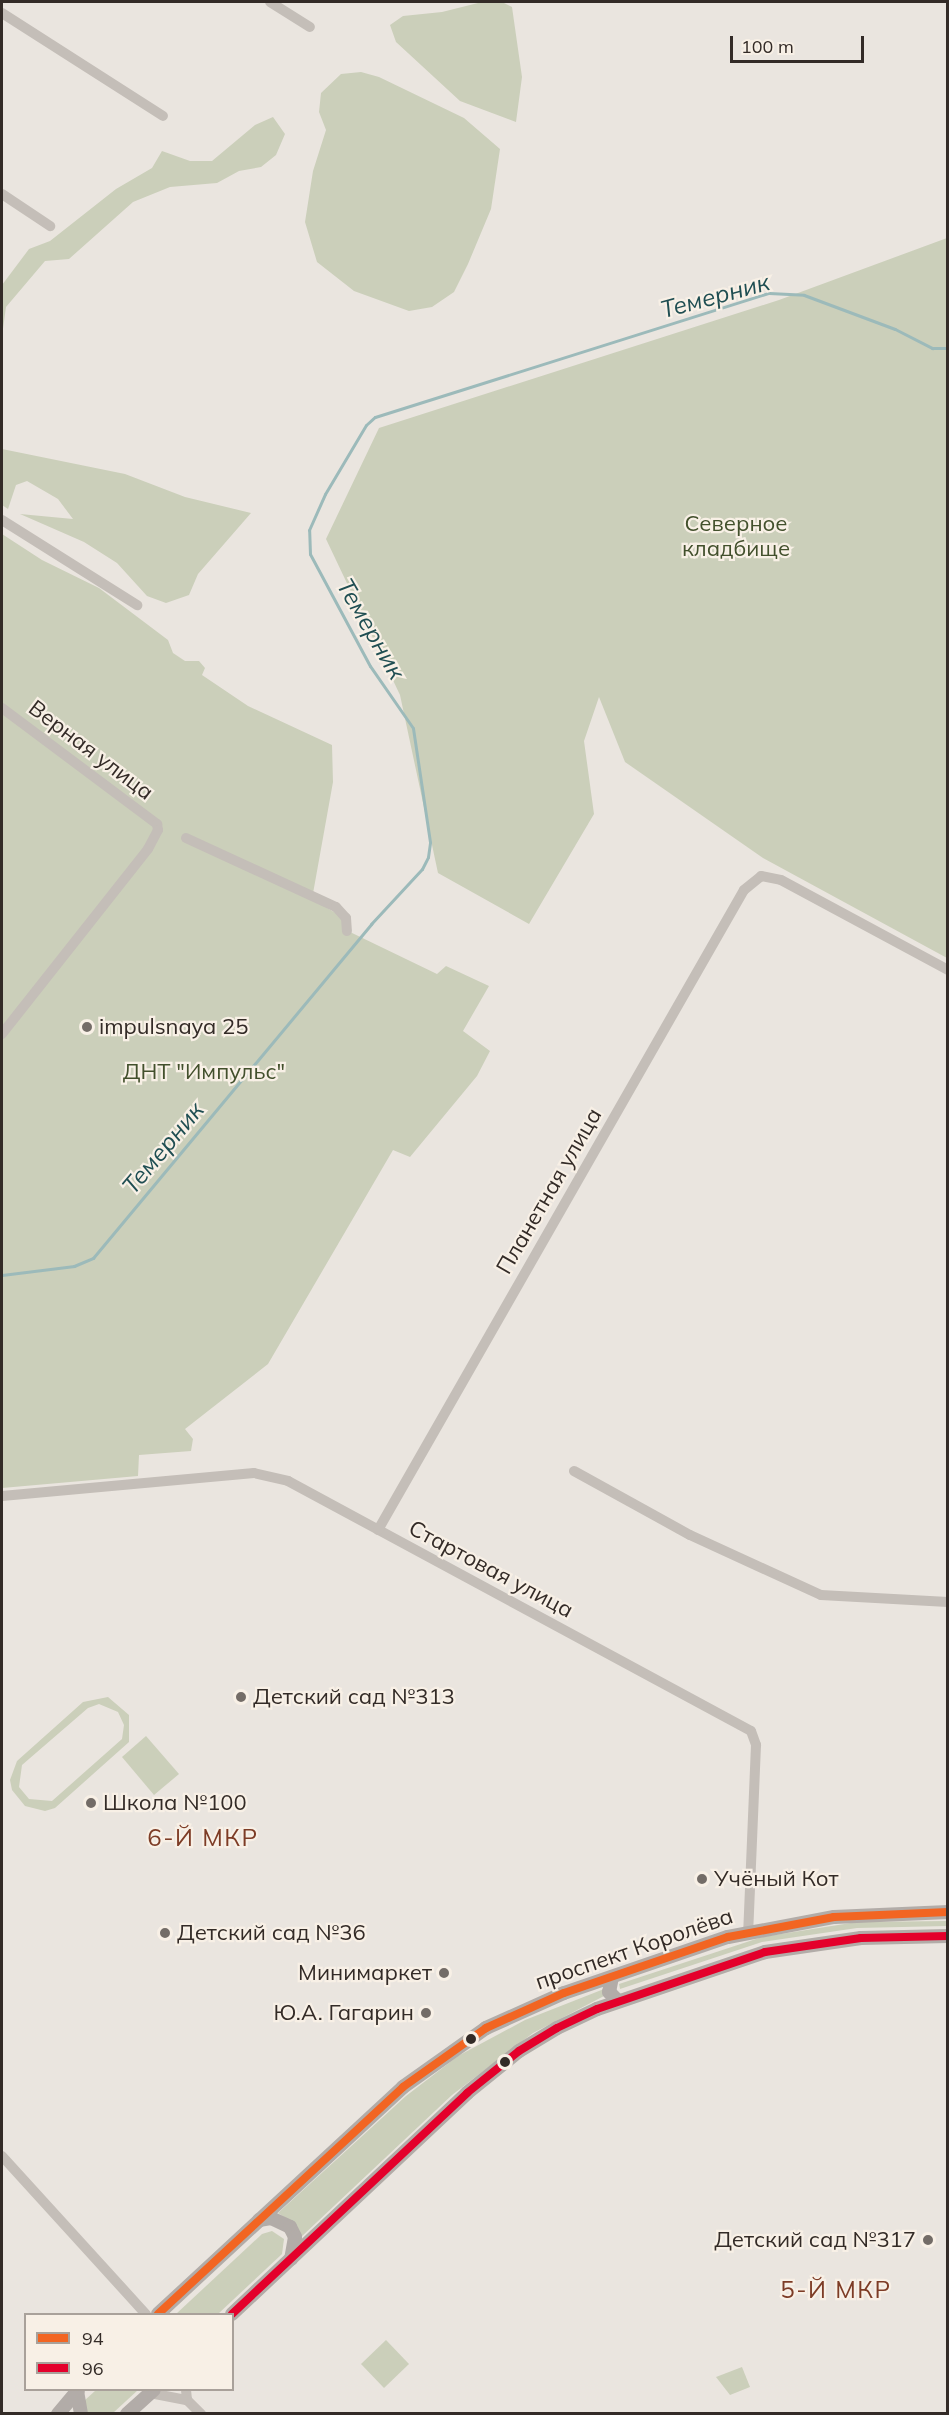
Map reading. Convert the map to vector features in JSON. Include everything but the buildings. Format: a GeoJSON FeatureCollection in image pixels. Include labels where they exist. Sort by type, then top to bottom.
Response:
{"type":"FeatureCollection","features":[{"type":"Feature","properties":{"kind":"main road","name":"проспект Королёва"},"geometry":{"type":"LineString","coordinates":[[159,2313],[403,2087],[454,2048],[541,2002],[748,1932],[857,1914],[948,1912]]}},
{"type":"Feature","properties":{"kind":"main road","name":"проспект Королёва"},"geometry":{"type":"LineString","coordinates":[[233,2313],[501,2064],[557,2028],[618,2001],[765,1952],[861,1938],[948,1936]]}},
{"type":"Feature","properties":{"kind":"main road"},"geometry":{"type":"LineString","coordinates":[[612,1977],[609,1992],[618,2001]]}},
{"type":"Feature","properties":{"kind":"main road"},"geometry":{"type":"LineString","coordinates":[[259,2220],[271,2218],[290,2227],[296,2237],[291,2259]]}},
{"type":"Feature","properties":{"kind":"main road"},"geometry":{"type":"LineString","coordinates":[[58,2414],[76,2391]]}},
{"type":"Feature","properties":{"kind":"main road"},"geometry":{"type":"LineString","coordinates":[[77,2391],[81,2414]]}},
{"type":"Feature","properties":{"kind":"main road"},"geometry":{"type":"LineString","coordinates":[[127,2414],[152,2391]]}},
{"type":"Feature","properties":{"kind":"street"},"geometry":{"type":"LineString","coordinates":[[270,2],[310,27]]}},
{"type":"Feature","properties":{"kind":"street"},"geometry":{"type":"LineString","coordinates":[[2,13],[164,116]]}},
{"type":"Feature","properties":{"kind":"street"},"geometry":{"type":"LineString","coordinates":[[2,194],[50,226]]}},
{"type":"Feature","properties":{"kind":"street"},"geometry":{"type":"LineString","coordinates":[[2,520],[137,605]]}},
{"type":"Feature","properties":{"kind":"street","name":"Верная улица"},"geometry":{"type":"LineString","coordinates":[[2,708],[157,824],[155,839],[148,849],[2,1034]]}},
{"type":"Feature","properties":{"kind":"street"},"geometry":{"type":"LineString","coordinates":[[186,838],[336,907],[346,918],[347,931]]}},
{"type":"Feature","properties":{"kind":"street","name":"Планетная улица"},"geometry":{"type":"LineString","coordinates":[[378,1530],[744,890],[761,876],[780,880],[948,970]]}},
{"type":"Feature","properties":{"kind":"street"},"geometry":{"type":"LineString","coordinates":[[574,1471],[690,1535],[821,1595],[948,1602]]}},
{"type":"Feature","properties":{"kind":"street","name":"Стартовая улица"},"geometry":{"type":"LineString","coordinates":[[2,1496],[254,1473],[288,1481],[751,1731],[756,1745],[748,1932]]}},
{"type":"Feature","properties":{"kind":"street"},"geometry":{"type":"LineString","coordinates":[[2,2156],[145,2313]]}},
{"type":"Feature","properties":{"kind":"street"},"geometry":{"type":"LineString","coordinates":[[152,2391],[187,2395],[201,2414]]}},
{"type":"Feature","properties":{"kind":"green space"},"geometry":{"type":"Polygon","coordinates":[[[482,2],[502,2],[512,7],[522,77],[516,122],[460,101],[396,42],[390,25],[403,16],[442,12],[482,2]]]}},
{"type":"Feature","properties":{"kind":"green space"},"geometry":{"type":"Polygon","coordinates":[[[361,72],[379,77],[464,118],[500,149],[491,209],[468,264],[454,292],[432,307],[409,311],[354,291],[317,262],[305,222],[313,171],[326,130],[319,112],[321,93],[341,74],[361,72]]]}},
{"type":"Feature","properties":{"kind":"green space"},"geometry":{"type":"Polygon","coordinates":[[[273,117],[285,134],[276,155],[261,167],[239,171],[217,183],[170,187],[133,202],[69,259],[45,261],[6,307],[2,336],[2,285],[29,249],[50,241],[116,189],[152,168],[162,151],[190,161],[212,161],[255,125],[273,117]]]}},
{"type":"Feature","properties":{"kind":"green space","name":"Северное кладбище"},"geometry":{"type":"Polygon","coordinates":[[[947,238],[947,958],[763,858],[625,762],[599,697],[584,741],[594,814],[529,924],[438,873],[400,695],[326,539],[379,428],[779,300],[947,238]]]}},
{"type":"Feature","properties":{"kind":"green space"},"geometry":{"type":"Polygon","coordinates":[[[2,449],[125,474],[185,497],[251,513],[198,574],[189,595],[166,603],[147,596],[117,563],[84,542],[20,514],[73,519],[58,499],[27,481],[16,485],[8,509],[2,505],[2,449]]]}},
{"type":"Feature","properties":{"kind":"green space","name":"ДНТ \"Импульс\""},"geometry":{"type":"Polygon","coordinates":[[[2,534],[42,560],[99,588],[168,640],[173,653],[185,661],[199,661],[205,668],[202,675],[248,706],[332,745],[333,782],[312,899],[346,919],[350,932],[437,974],[446,966],[489,986],[463,1031],[490,1051],[477,1076],[410,1157],[393,1150],[268,1364],[185,1429],[193,1439],[191,1451],[139,1455],[138,1476],[2,1488],[2,534]]]}},
{"type":"Feature","properties":{"kind":"green space"},"geometry":{"type":"Polygon","coordinates":[[[108,1697],[129,1715],[129,1742],[55,1808],[45,1811],[25,1806],[12,1790],[10,1780],[17,1761],[83,1702],[108,1697]],[[99,1704],[88,1708],[22,1765],[19,1787],[29,1799],[52,1801],[122,1739],[124,1725],[118,1712],[99,1704]]]}},
{"type":"Feature","properties":{"kind":"green space"},"geometry":{"type":"Polygon","coordinates":[[[146,1736],[179,1774],[154,1795],[122,1757],[146,1736]]]}},
{"type":"Feature","properties":{"kind":"green space"},"geometry":{"type":"Polygon","coordinates":[[[947,1921],[947,1926],[857,1928],[762,1942],[620,1989],[619,1984],[762,1937],[857,1922],[947,1921]]]}},
{"type":"Feature","properties":{"kind":"green space"},"geometry":{"type":"Polygon","coordinates":[[[604,1989],[604,1996],[533,2033],[452,2095],[300,2238],[296,2224],[278,2213],[406,2096],[458,2056],[525,2020],[604,1989]]]}},
{"type":"Feature","properties":{"kind":"green space"},"geometry":{"type":"Polygon","coordinates":[[[272,2231],[284,2239],[282,2254],[219,2313],[177,2313],[262,2234],[272,2231]]]}},
{"type":"Feature","properties":{"kind":"green space"},"geometry":{"type":"Polygon","coordinates":[[[386,2340],[409,2364],[384,2388],[361,2364],[386,2340]]]}},
{"type":"Feature","properties":{"kind":"green space"},"geometry":{"type":"Polygon","coordinates":[[[742,2367],[750,2387],[730,2395],[716,2377],[742,2367]]]}},
{"type":"Feature","properties":{"kind":"green space"},"geometry":{"type":"Polygon","coordinates":[[[95,2391],[137,2391],[113,2413],[82,2413],[84,2401],[95,2391]]]}},
{"type":"Feature","properties":{"kind":"waterway","name":"Темерник"},"geometry":{"type":"LineString","coordinates":[[2,1275],[74,1266],[93,1258],[371,924],[422,869],[428,857],[430,842],[413,728],[370,666],[310,554],[309,530],[325,494],[366,425],[375,417],[769,293],[804,295],[895,329],[932,348],[948,348]]}},
{"type":"Feature","properties":{"kind":"transit line","name":"94"},"geometry":{"type":"LineString","coordinates":[[159,2313],[403,2087],[486,2028],[564,1993],[728,1937],[834,1917],[948,1912]]}},
{"type":"Feature","properties":{"kind":"transit line","name":"96"},"geometry":{"type":"LineString","coordinates":[[233,2313],[467,2093],[519,2051],[557,2028],[597,2009],[765,1952],[861,1938],[948,1936]]}},
{"type":"Feature","properties":{"kind":"place","name":"impulsnaya 25"},"geometry":{"type":"Point","coordinates":[87,1027]}},
{"type":"Feature","properties":{"kind":"place","name":"Детский сад №313"},"geometry":{"type":"Point","coordinates":[241,1697]}},
{"type":"Feature","properties":{"kind":"place","name":"Школа №100"},"geometry":{"type":"Point","coordinates":[91,1803]}},
{"type":"Feature","properties":{"kind":"place","name":"Учёный Кот"},"geometry":{"type":"Point","coordinates":[702,1879]}},
{"type":"Feature","properties":{"kind":"place","name":"Детский сад №36"},"geometry":{"type":"Point","coordinates":[165,1933]}},
{"type":"Feature","properties":{"kind":"place","name":"Минимаркет"},"geometry":{"type":"Point","coordinates":[444,1973]}},
{"type":"Feature","properties":{"kind":"place","name":"Ю.А. Гагарин"},"geometry":{"type":"Point","coordinates":[426,2013]}},
{"type":"Feature","properties":{"kind":"place","name":"Детский сад №317"},"geometry":{"type":"Point","coordinates":[928,2240]}},
{"type":"Feature","properties":{"kind":"district","name":"6-Й МКР"},"geometry":{"type":"Point","coordinates":[203,1838]}},
{"type":"Feature","properties":{"kind":"district","name":"5-Й МКР"},"geometry":{"type":"Point","coordinates":[836,2290]}}]}
